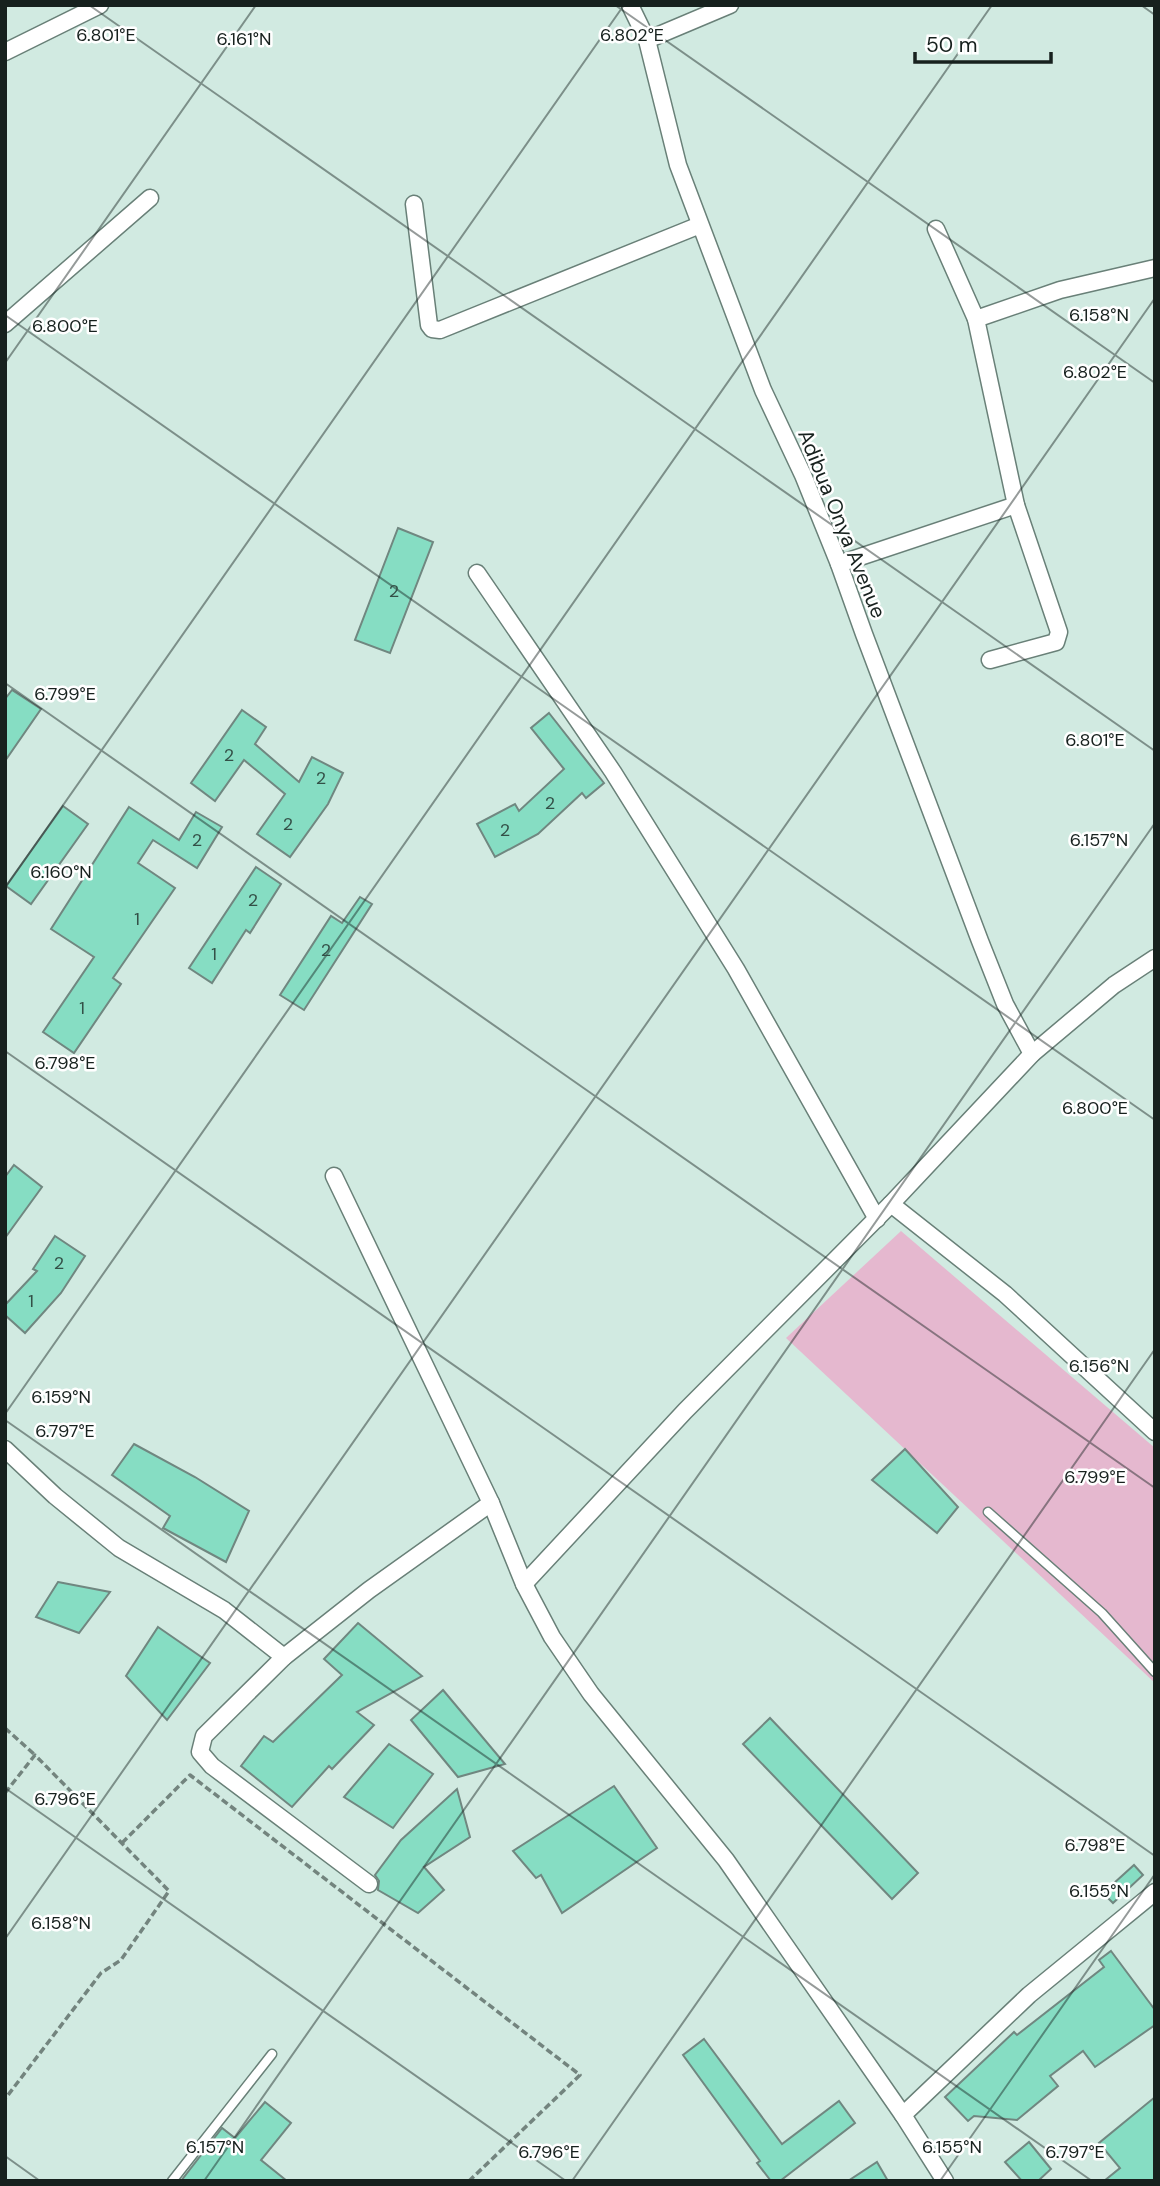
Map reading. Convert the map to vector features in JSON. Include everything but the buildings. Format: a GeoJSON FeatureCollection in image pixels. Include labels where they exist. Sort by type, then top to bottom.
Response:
{"type":"FeatureCollection","features":[{"type":"Feature","properties":{"kind":"street"},"geometry":{"type":"LineString","coordinates":[[5,52],[100,5]]}},
{"type":"Feature","properties":{"kind":"street","name":"Adibua Onya Avenue"},"geometry":{"type":"LineString","coordinates":[[630,5],[647,40],[678,165],[763,390],[803,475],[839,564],[980,941],[1006,1004],[1031,1054]]}},
{"type":"Feature","properties":{"kind":"street"},"geometry":{"type":"LineString","coordinates":[[647,40],[730,5]]}},
{"type":"Feature","properties":{"kind":"street"},"geometry":{"type":"LineString","coordinates":[[5,324],[150,198]]}},
{"type":"Feature","properties":{"kind":"street"},"geometry":{"type":"LineString","coordinates":[[414,204],[429,325],[432,330],[440,330],[701,225]]}},
{"type":"Feature","properties":{"kind":"street"},"geometry":{"type":"LineString","coordinates":[[936,229],[976,319],[1016,505],[1059,632],[1056,642],[990,660]]}},
{"type":"Feature","properties":{"kind":"street"},"geometry":{"type":"LineString","coordinates":[[976,319],[1060,290],[1155,268]]}},
{"type":"Feature","properties":{"kind":"street"},"geometry":{"type":"LineString","coordinates":[[839,564],[1016,505]]}},
{"type":"Feature","properties":{"kind":"street"},"geometry":{"type":"LineString","coordinates":[[477,573],[613,772],[729,958],[877,1219]]}},
{"type":"Feature","properties":{"kind":"street"},"geometry":{"type":"LineString","coordinates":[[524,1584],[685,1411],[877,1219],[1031,1054],[1114,985],[1155,958]]}},
{"type":"Feature","properties":{"kind":"street"},"geometry":{"type":"LineString","coordinates":[[334,1176],[491,1503],[524,1584],[552,1637],[591,1694],[726,1860],[903,2115],[945,2181]]}},
{"type":"Feature","properties":{"kind":"street"},"geometry":{"type":"LineString","coordinates":[[891,1204],[1005,1294],[1155,1432]]}},
{"type":"Feature","properties":{"kind":"street"},"geometry":{"type":"LineString","coordinates":[[5,1449],[55,1496],[119,1548],[224,1610],[284,1657]]}},
{"type":"Feature","properties":{"kind":"street"},"geometry":{"type":"LineString","coordinates":[[369,1884],[212,1766],[200,1752],[204,1736],[284,1657],[369,1590],[491,1503]]}},
{"type":"Feature","properties":{"kind":"street"},"geometry":{"type":"LineString","coordinates":[[903,2115],[1028,1995],[1155,1892]]}},
{"type":"Feature","properties":{"kind":"lane"},"geometry":{"type":"LineString","coordinates":[[988,1512],[1102,1614],[1155,1672]]}},
{"type":"Feature","properties":{"kind":"lane"},"geometry":{"type":"LineString","coordinates":[[172,2181],[272,2054]]}},
{"type":"Feature","properties":{"kind":"path"},"geometry":{"type":"LineString","coordinates":[[5,1728],[36,1755],[169,1891],[121,1960],[100,1973],[5,2099]]}},
{"type":"Feature","properties":{"kind":"path"},"geometry":{"type":"LineString","coordinates":[[5,1793],[36,1755]]}},
{"type":"Feature","properties":{"kind":"path"},"geometry":{"type":"LineString","coordinates":[[122,1843],[190,1775],[580,2075],[469,2181]]}},
{"type":"Feature","properties":{"kind":"shaded area"},"geometry":{"type":"Polygon","coordinates":[[[901,1231],[1155,1448],[1155,1683],[786,1338],[901,1231]]]}}]}
